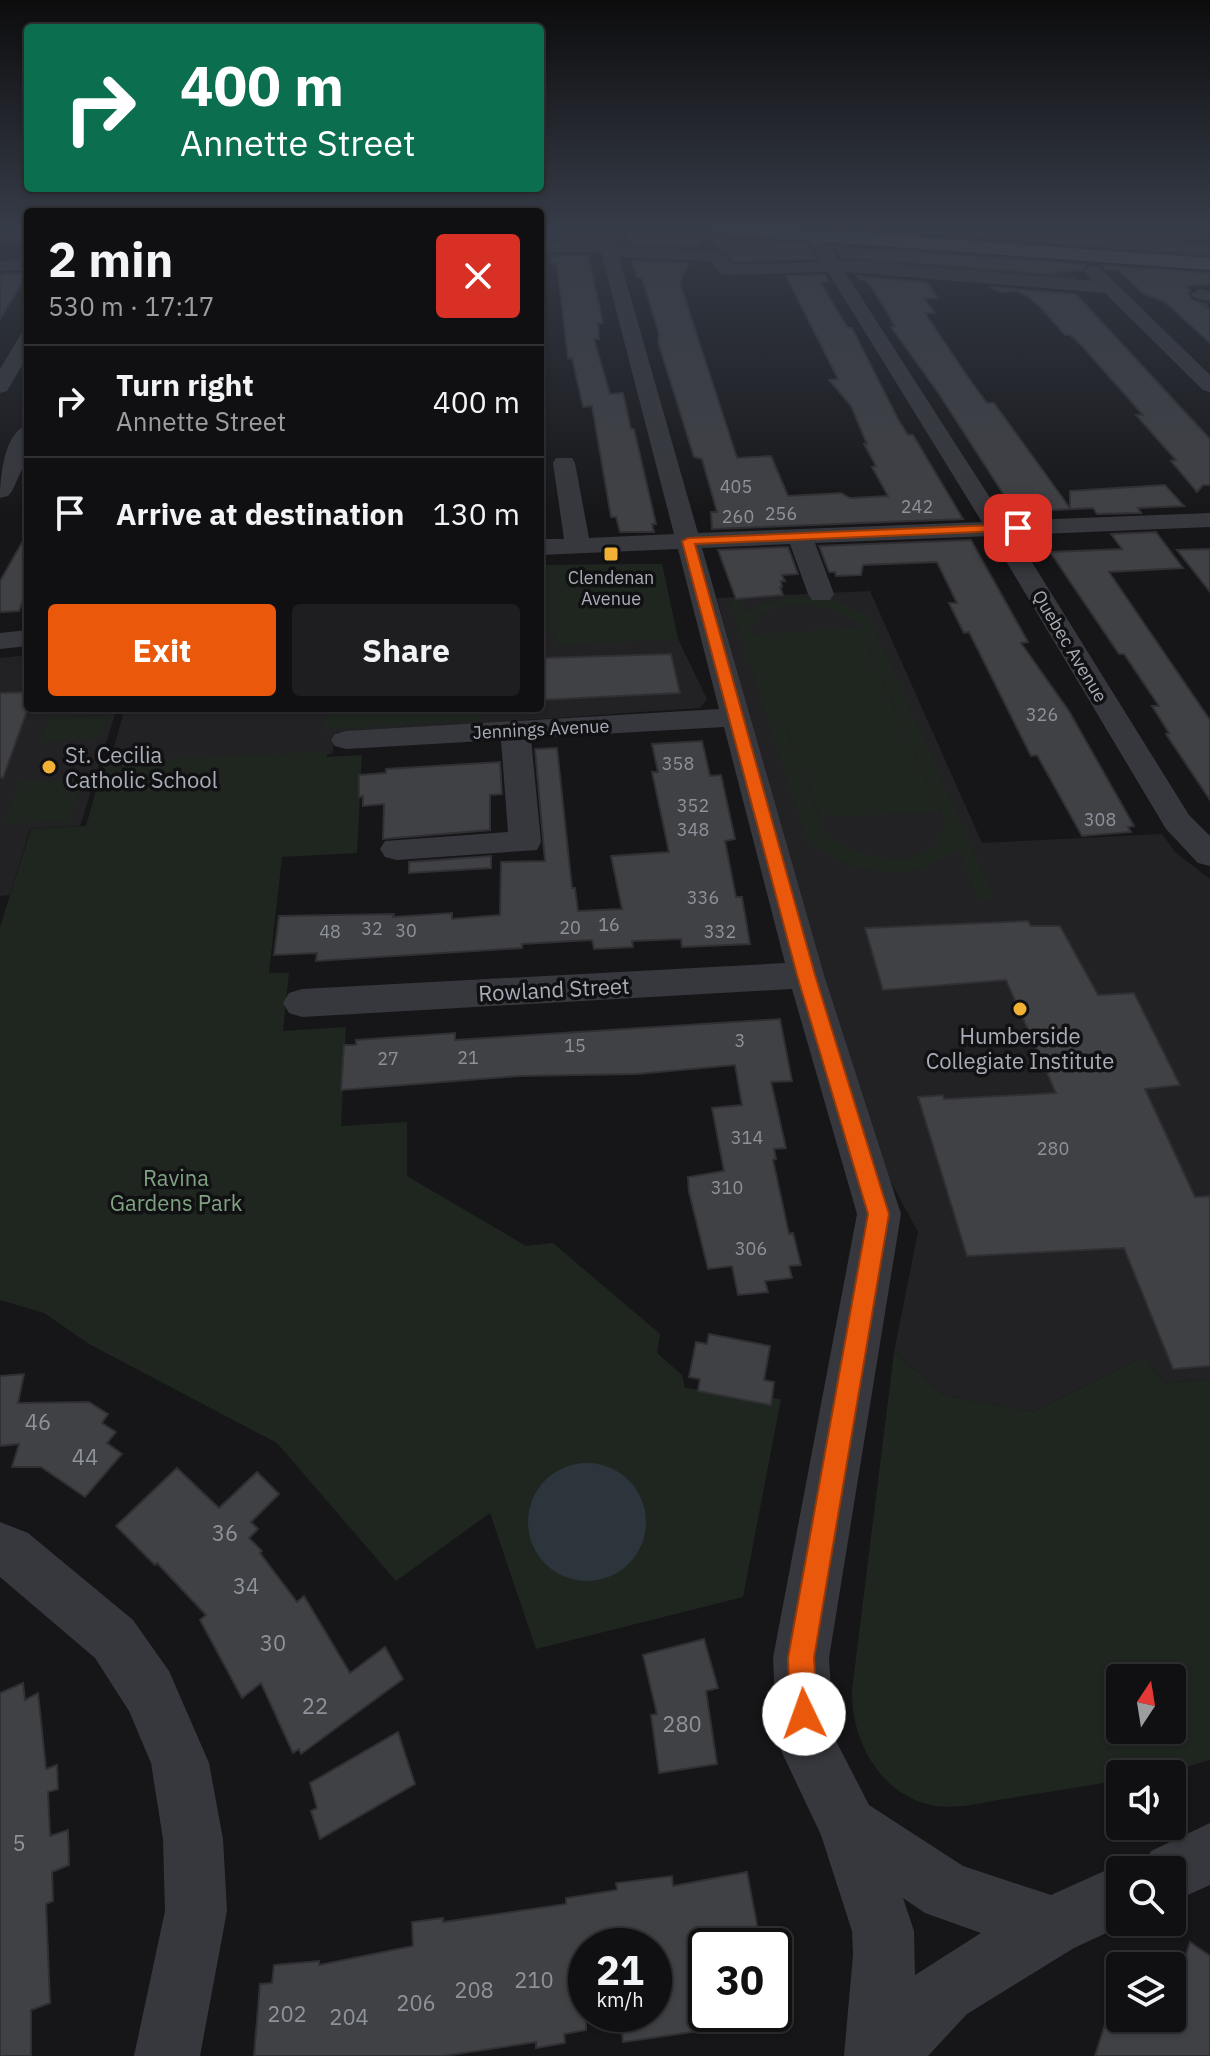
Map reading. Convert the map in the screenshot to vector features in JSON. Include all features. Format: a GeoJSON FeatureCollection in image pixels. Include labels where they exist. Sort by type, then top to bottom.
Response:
{"type":"FeatureCollection","features":[{"type":"Feature","properties":{"kind":"street"},"geometry":{"type":"LineString","coordinates":[[629,324],[806,975],[879,1214],[801,1658],[806,1742],[848,1826],[883,1931],[885,1955],[877,2056]]}},
{"type":"Feature","properties":{"kind":"street","name":"Quebec Avenue"},"geometry":{"type":"LineString","coordinates":[[869,324],[1177,822],[1210,855]]}},
{"type":"Feature","properties":{"kind":"street"},"geometry":{"type":"LineString","coordinates":[[1147,324],[1210,386]]}},
{"type":"Feature","properties":{"kind":"street"},"geometry":{"type":"LineString","coordinates":[[0,387],[24,345]]}},
{"type":"Feature","properties":{"kind":"street"},"geometry":{"type":"LineString","coordinates":[[0,491],[24,440]]}},
{"type":"Feature","properties":{"kind":"street"},"geometry":{"type":"LineString","coordinates":[[564,463],[578,546]]}},
{"type":"Feature","properties":{"kind":"street"},"geometry":{"type":"LineString","coordinates":[[544,547],[1210,520]]}},
{"type":"Feature","properties":{"kind":"street"},"geometry":{"type":"LineString","coordinates":[[800,537],[821,594]]}},
{"type":"Feature","properties":{"kind":"street"},"geometry":{"type":"LineString","coordinates":[[0,641],[24,638]]}},
{"type":"Feature","properties":{"kind":"street","name":"Jennings Avenue"},"geometry":{"type":"LineString","coordinates":[[346,740],[737,717]]}},
{"type":"Feature","properties":{"kind":"street"},"geometry":{"type":"LineString","coordinates":[[397,849],[525,842],[515,730]]}},
{"type":"Feature","properties":{"kind":"street","name":"Rowland Street"},"geometry":{"type":"LineString","coordinates":[[302,1003],[806,975]]}},
{"type":"Feature","properties":{"kind":"street"},"geometry":{"type":"LineString","coordinates":[[0,1548],[10,1551],[114,1639],[149,1691],[180,1763],[193,1839],[196,1911],[167,2056]]}},
{"type":"Feature","properties":{"kind":"street"},"geometry":{"type":"LineString","coordinates":[[848,1826],[947,1891],[1052,1926]]}},
{"type":"Feature","properties":{"kind":"street"},"geometry":{"type":"LineString","coordinates":[[1186,1865],[1210,1853]]}},
{"type":"Feature","properties":{"kind":"street"},"geometry":{"type":"LineString","coordinates":[[884,2056],[944,1991],[1052,1926],[1106,1901]]}},
{"type":"Feature","properties":{"kind":"shaded area"},"geometry":{"type":"Polygon","coordinates":[[[662,564],[678,639],[707,699],[700,708],[336,733],[332,754],[109,764],[124,712],[544,712],[544,565],[662,564]]]}},
{"type":"Feature","properties":{"kind":"shaded area","name":"Humberside Collegiate Institute"},"geometry":{"type":"Polygon","coordinates":[[[870,591],[982,843],[1162,834],[1175,852],[1210,879],[1210,1379],[1164,1383],[1144,1357],[1032,1412],[944,1395],[894,1352],[918,1232],[867,1138],[717,598],[870,591]]]}},
{"type":"Feature","properties":{"kind":"shaded area","name":"St. Cecilia Catholic School"},"geometry":{"type":"Polygon","coordinates":[[[24,655],[24,712],[116,712],[80,826],[30,829],[10,895],[0,896],[0,658],[24,655]]]}},
{"type":"Feature","properties":{"kind":"shaded area"},"geometry":{"type":"Polygon","coordinates":[[[587,1463],[609,1468],[629,1480],[641,1500],[646,1522],[641,1544],[629,1564],[609,1576],[587,1581],[565,1576],[545,1564],[533,1544],[528,1522],[533,1500],[545,1480],[565,1468],[587,1463]]]}},
{"type":"Feature","properties":{"kind":"green space"},"geometry":{"type":"Polygon","coordinates":[[[662,564],[678,639],[556,645],[553,632],[544,632],[544,565],[662,564]]]}},
{"type":"Feature","properties":{"kind":"green space"},"geometry":{"type":"Polygon","coordinates":[[[794,596],[836,600],[869,616],[995,899],[979,900],[957,848],[921,868],[881,872],[842,862],[807,839],[729,600],[742,600],[746,613],[758,605],[794,596]],[[797,604],[783,606],[764,614],[750,629],[752,634],[859,628],[940,812],[820,817],[759,652],[822,829],[853,849],[873,856],[892,859],[911,857],[927,851],[939,839],[945,820],[859,624],[833,609],[797,604]]]}},
{"type":"Feature","properties":{"kind":"green space"},"geometry":{"type":"Polygon","coordinates":[[[325,712],[480,712],[481,720],[323,730],[325,712]]]}},
{"type":"Feature","properties":{"kind":"green space"},"geometry":{"type":"Polygon","coordinates":[[[108,715],[102,738],[41,742],[48,718],[108,715]]]}},
{"type":"Feature","properties":{"kind":"green space","name":"Ravina Gardens Park"},"geometry":{"type":"Polygon","coordinates":[[[329,751],[326,757],[362,755],[357,853],[282,857],[269,973],[289,973],[283,1031],[346,1027],[341,1126],[407,1122],[407,1176],[526,1246],[553,1243],[660,1334],[657,1353],[682,1375],[685,1388],[781,1399],[743,1597],[536,1649],[490,1513],[396,1581],[277,1443],[89,1344],[44,1313],[0,1300],[0,927],[31,829],[86,826],[104,762],[329,751]]]}},
{"type":"Feature","properties":{"kind":"green space"},"geometry":{"type":"Polygon","coordinates":[[[83,779],[69,821],[3,824],[20,781],[83,779]]]}},
{"type":"Feature","properties":{"kind":"green space"},"geometry":{"type":"Polygon","coordinates":[[[894,1352],[944,1395],[1032,1412],[1144,1357],[1164,1383],[1210,1379],[1210,1760],[1186,1767],[1186,1760],[1106,1760],[1106,1783],[970,1805],[936,1806],[917,1801],[885,1779],[864,1747],[853,1709],[852,1690],[894,1352]]]}},
{"type":"Feature","properties":{"kind":"building"},"geometry":{"type":"Polygon","coordinates":[[[564,324],[598,324],[599,339],[594,339],[610,394],[623,393],[656,524],[652,524],[654,532],[620,532],[616,517],[611,517],[592,406],[583,407],[572,358],[568,359],[564,324]]]}},
{"type":"Feature","properties":{"kind":"building"},"geometry":{"type":"Polygon","coordinates":[[[656,324],[693,324],[737,458],[771,456],[788,496],[841,493],[850,498],[888,496],[872,467],[876,466],[864,444],[867,444],[851,406],[829,380],[838,379],[810,324],[846,324],[852,328],[899,421],[908,435],[913,435],[963,519],[712,529],[711,512],[717,512],[702,459],[694,457],[658,342],[656,324]]]}},
{"type":"Feature","properties":{"kind":"building"},"geometry":{"type":"Polygon","coordinates":[[[932,324],[987,403],[994,403],[1070,508],[1070,491],[1165,485],[1184,506],[1138,508],[1141,513],[1097,514],[1093,508],[1015,512],[939,394],[891,327],[932,324]]]}},
{"type":"Feature","properties":{"kind":"building"},"geometry":{"type":"Polygon","coordinates":[[[1055,324],[1104,324],[1210,439],[1210,485],[1203,485],[1197,492],[1171,461],[1176,460],[1136,415],[1143,415],[1081,345],[1070,335],[1065,335],[1055,324]]]}},
{"type":"Feature","properties":{"kind":"building"},"geometry":{"type":"Polygon","coordinates":[[[1189,324],[1210,324],[1210,343],[1189,324]]]}},
{"type":"Feature","properties":{"kind":"building"},"geometry":{"type":"Polygon","coordinates":[[[1156,532],[1183,568],[1109,572],[1210,720],[1210,800],[1166,734],[1169,733],[1152,706],[1159,706],[1124,654],[1119,654],[1050,552],[1122,549],[1111,534],[1156,532]]]}},
{"type":"Feature","properties":{"kind":"building"},"geometry":{"type":"Polygon","coordinates":[[[24,539],[24,598],[19,611],[0,612],[0,581],[24,539]]]}},
{"type":"Feature","properties":{"kind":"building"},"geometry":{"type":"Polygon","coordinates":[[[971,540],[1028,642],[1021,643],[1069,711],[1134,826],[1128,827],[1131,832],[1082,836],[1037,755],[1031,756],[969,632],[964,633],[949,603],[957,603],[937,562],[863,565],[861,575],[836,576],[835,572],[829,572],[819,546],[971,540]]]}},
{"type":"Feature","properties":{"kind":"building"},"geometry":{"type":"Polygon","coordinates":[[[788,547],[798,574],[782,575],[785,581],[781,581],[780,587],[783,595],[736,599],[718,550],[788,547]]]}},
{"type":"Feature","properties":{"kind":"building"},"geometry":{"type":"Polygon","coordinates":[[[1210,549],[1210,592],[1177,550],[1210,549]]]}},
{"type":"Feature","properties":{"kind":"building"},"geometry":{"type":"Polygon","coordinates":[[[671,654],[680,693],[544,700],[544,658],[671,654]]]}},
{"type":"Feature","properties":{"kind":"building"},"geometry":{"type":"Polygon","coordinates":[[[24,692],[24,712],[27,712],[3,778],[0,777],[0,693],[24,692]]]}},
{"type":"Feature","properties":{"kind":"building"},"geometry":{"type":"Polygon","coordinates":[[[702,741],[710,776],[721,775],[735,839],[725,841],[736,897],[742,897],[750,944],[682,947],[681,939],[632,941],[633,947],[594,949],[592,940],[522,944],[522,948],[316,961],[317,953],[274,955],[279,916],[394,914],[393,917],[452,913],[452,919],[500,915],[501,862],[545,861],[535,749],[557,748],[572,888],[575,888],[578,911],[622,909],[611,856],[669,852],[652,772],[658,772],[652,744],[702,741]]]}},
{"type":"Feature","properties":{"kind":"building"},"geometry":{"type":"Polygon","coordinates":[[[500,762],[502,794],[490,795],[490,830],[383,839],[384,804],[363,806],[363,796],[359,797],[359,775],[386,773],[386,769],[500,762]]]}},
{"type":"Feature","properties":{"kind":"building"},"geometry":{"type":"Polygon","coordinates":[[[491,856],[491,868],[409,873],[409,862],[491,856]]]}},
{"type":"Feature","properties":{"kind":"building"},"geometry":{"type":"Polygon","coordinates":[[[1028,921],[1031,926],[1060,926],[1098,995],[1134,993],[1180,1085],[1145,1089],[1195,1197],[1210,1196],[1210,1366],[1173,1369],[1124,1248],[967,1256],[918,1097],[943,1095],[944,1099],[1056,1093],[1006,980],[883,990],[865,928],[1028,921]]]}},
{"type":"Feature","properties":{"kind":"building"},"geometry":{"type":"Polygon","coordinates":[[[780,1019],[792,1081],[771,1082],[786,1148],[774,1149],[776,1159],[773,1160],[789,1234],[793,1233],[801,1265],[789,1266],[792,1278],[765,1281],[768,1292],[738,1295],[732,1266],[708,1269],[689,1192],[688,1177],[724,1171],[712,1108],[742,1105],[735,1065],[637,1074],[520,1076],[341,1090],[344,1045],[356,1045],[356,1040],[455,1033],[455,1040],[780,1019]]]}},
{"type":"Feature","properties":{"kind":"building"},"geometry":{"type":"Polygon","coordinates":[[[709,1334],[770,1346],[764,1380],[774,1382],[771,1405],[698,1391],[700,1379],[689,1377],[696,1342],[707,1344],[709,1334]]]}},
{"type":"Feature","properties":{"kind":"building"},"geometry":{"type":"Polygon","coordinates":[[[24,1374],[18,1403],[89,1402],[108,1414],[102,1423],[116,1432],[107,1443],[122,1454],[85,1497],[41,1467],[12,1467],[19,1444],[0,1446],[0,1376],[24,1374]]]}},
{"type":"Feature","properties":{"kind":"building"},"geometry":{"type":"Polygon","coordinates":[[[177,1468],[219,1508],[257,1472],[279,1494],[251,1522],[258,1529],[249,1538],[262,1551],[260,1553],[297,1602],[304,1596],[350,1673],[385,1647],[403,1679],[301,1754],[299,1749],[293,1753],[261,1683],[242,1698],[200,1620],[206,1615],[157,1563],[155,1565],[116,1526],[177,1468]]]}},
{"type":"Feature","properties":{"kind":"building"},"geometry":{"type":"Polygon","coordinates":[[[704,1639],[718,1688],[706,1691],[717,1764],[659,1773],[651,1715],[657,1714],[643,1655],[704,1639]]]}},
{"type":"Feature","properties":{"kind":"building"},"geometry":{"type":"Polygon","coordinates":[[[23,1683],[25,1700],[38,1693],[46,1769],[57,1765],[58,1789],[48,1792],[50,1836],[68,1830],[69,1865],[52,1872],[53,1901],[46,1904],[50,2003],[31,2010],[31,2056],[0,2056],[0,1693],[23,1683]]]}},
{"type":"Feature","properties":{"kind":"building"},"geometry":{"type":"Polygon","coordinates":[[[398,1732],[415,1784],[320,1839],[311,1811],[317,1808],[310,1783],[398,1732]]]}},
{"type":"Feature","properties":{"kind":"building"},"geometry":{"type":"Polygon","coordinates":[[[747,1872],[758,1928],[688,1928],[688,2032],[692,2032],[623,2042],[622,2032],[672,2032],[672,1928],[568,1928],[568,2032],[575,2032],[564,2034],[565,2043],[536,2048],[536,2042],[444,2056],[254,2056],[260,1984],[272,1983],[274,1965],[319,1961],[319,1965],[413,1946],[412,1922],[443,1918],[443,1922],[566,1904],[566,1898],[617,1890],[616,1883],[672,1876],[673,1886],[747,1872]]]}},
{"type":"Feature","properties":{"kind":"building"},"geometry":{"type":"Polygon","coordinates":[[[1190,1942],[1210,1956],[1210,2056],[1095,2056],[1106,2021],[1106,2032],[1186,2032],[1186,1955],[1190,1942]]]}},
{"type":"Feature","properties":{"kind":"place","name":"Clendenan Avenue"},"geometry":{"type":"Point","coordinates":[611,554]}},
{"type":"Feature","properties":{"kind":"place","name":"St. Cecilia Catholic School"},"geometry":{"type":"Point","coordinates":[49,767]}},
{"type":"Feature","properties":{"kind":"place","name":"Humberside Collegiate Institute"},"geometry":{"type":"Point","coordinates":[1020,1009]}},
{"type":"Feature","properties":{"kind":"route"},"geometry":{"type":"LineString","coordinates":[[804,1714],[801,1658],[879,1214],[806,975],[688,541],[1018,528]]}}]}
